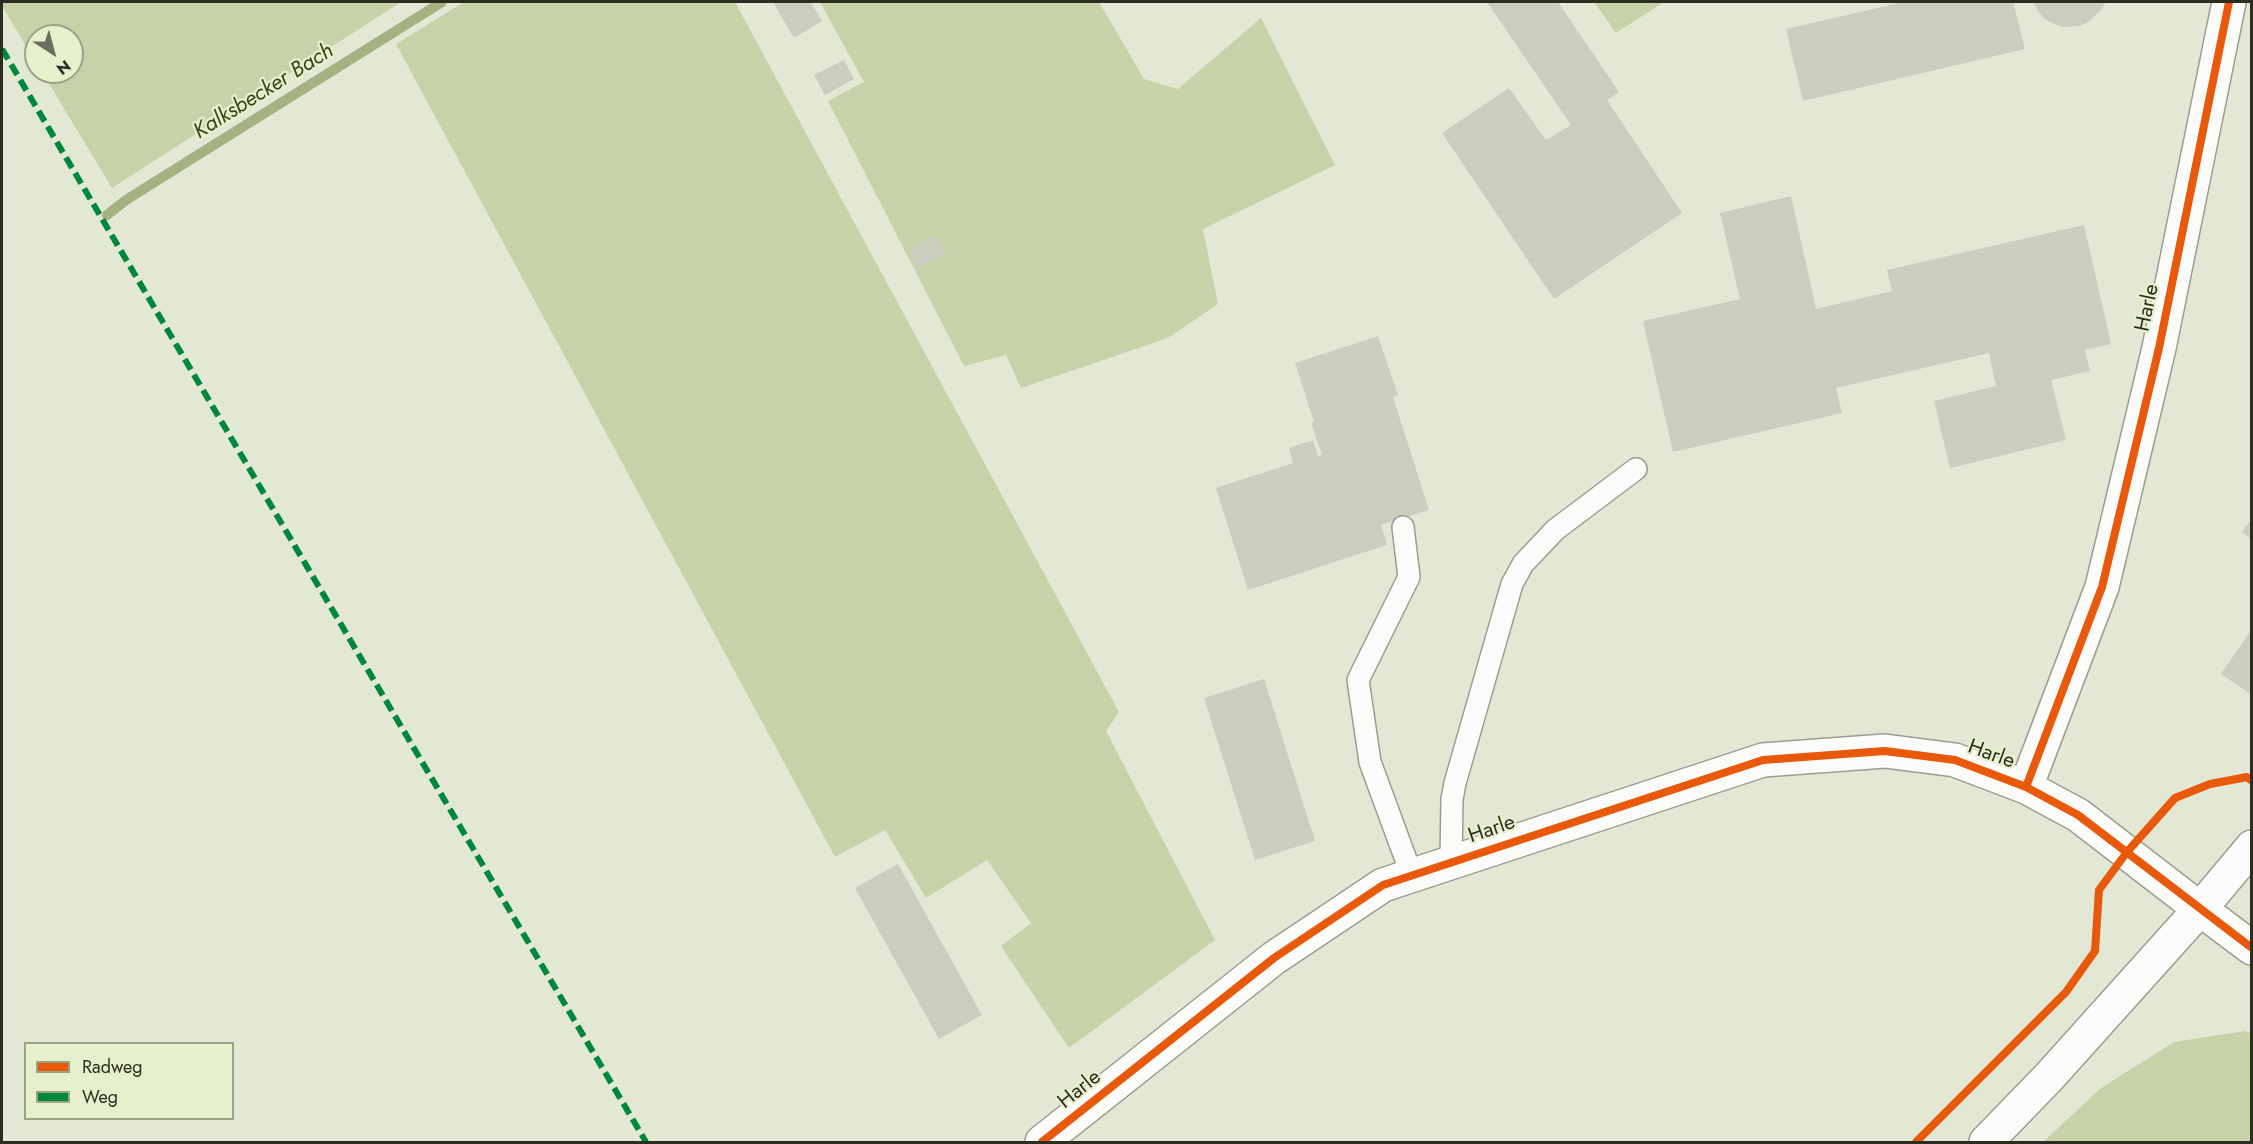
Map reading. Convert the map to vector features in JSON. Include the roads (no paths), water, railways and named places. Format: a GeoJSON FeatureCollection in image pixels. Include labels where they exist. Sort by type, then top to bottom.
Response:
{"type":"FeatureCollection","features":[{"type":"Feature","properties":{"kind":"street","name":"Harle"},"geometry":{"type":"LineString","coordinates":[[2026,787],[2102,587],[2158,348],[2229,2]]}},
{"type":"Feature","properties":{"kind":"street","name":"Harle"},"geometry":{"type":"LineString","coordinates":[[1042,1143],[1274,958],[1383,885],[1763,760],[1885,751],[1955,760],[2026,787],[2078,815],[2252,948]]}},
{"type":"Feature","properties":{"kind":"street"},"geometry":{"type":"LineString","coordinates":[[1986,1143],[2049,1077],[2200,909],[2252,847]]}},
{"type":"Feature","properties":{"kind":"lane"},"geometry":{"type":"LineString","coordinates":[[1451,863],[1452,799],[1455,783],[1512,584],[1523,564],[1555,530],[1636,469]]}},
{"type":"Feature","properties":{"kind":"lane"},"geometry":{"type":"LineString","coordinates":[[1403,527],[1409,577],[1358,680],[1370,762],[1412,876]]}},
{"type":"Feature","properties":{"kind":"waterway","name":"Kalksbecker Bach"},"geometry":{"type":"LineString","coordinates":[[107,215],[126,200],[442,2]]}}]}
